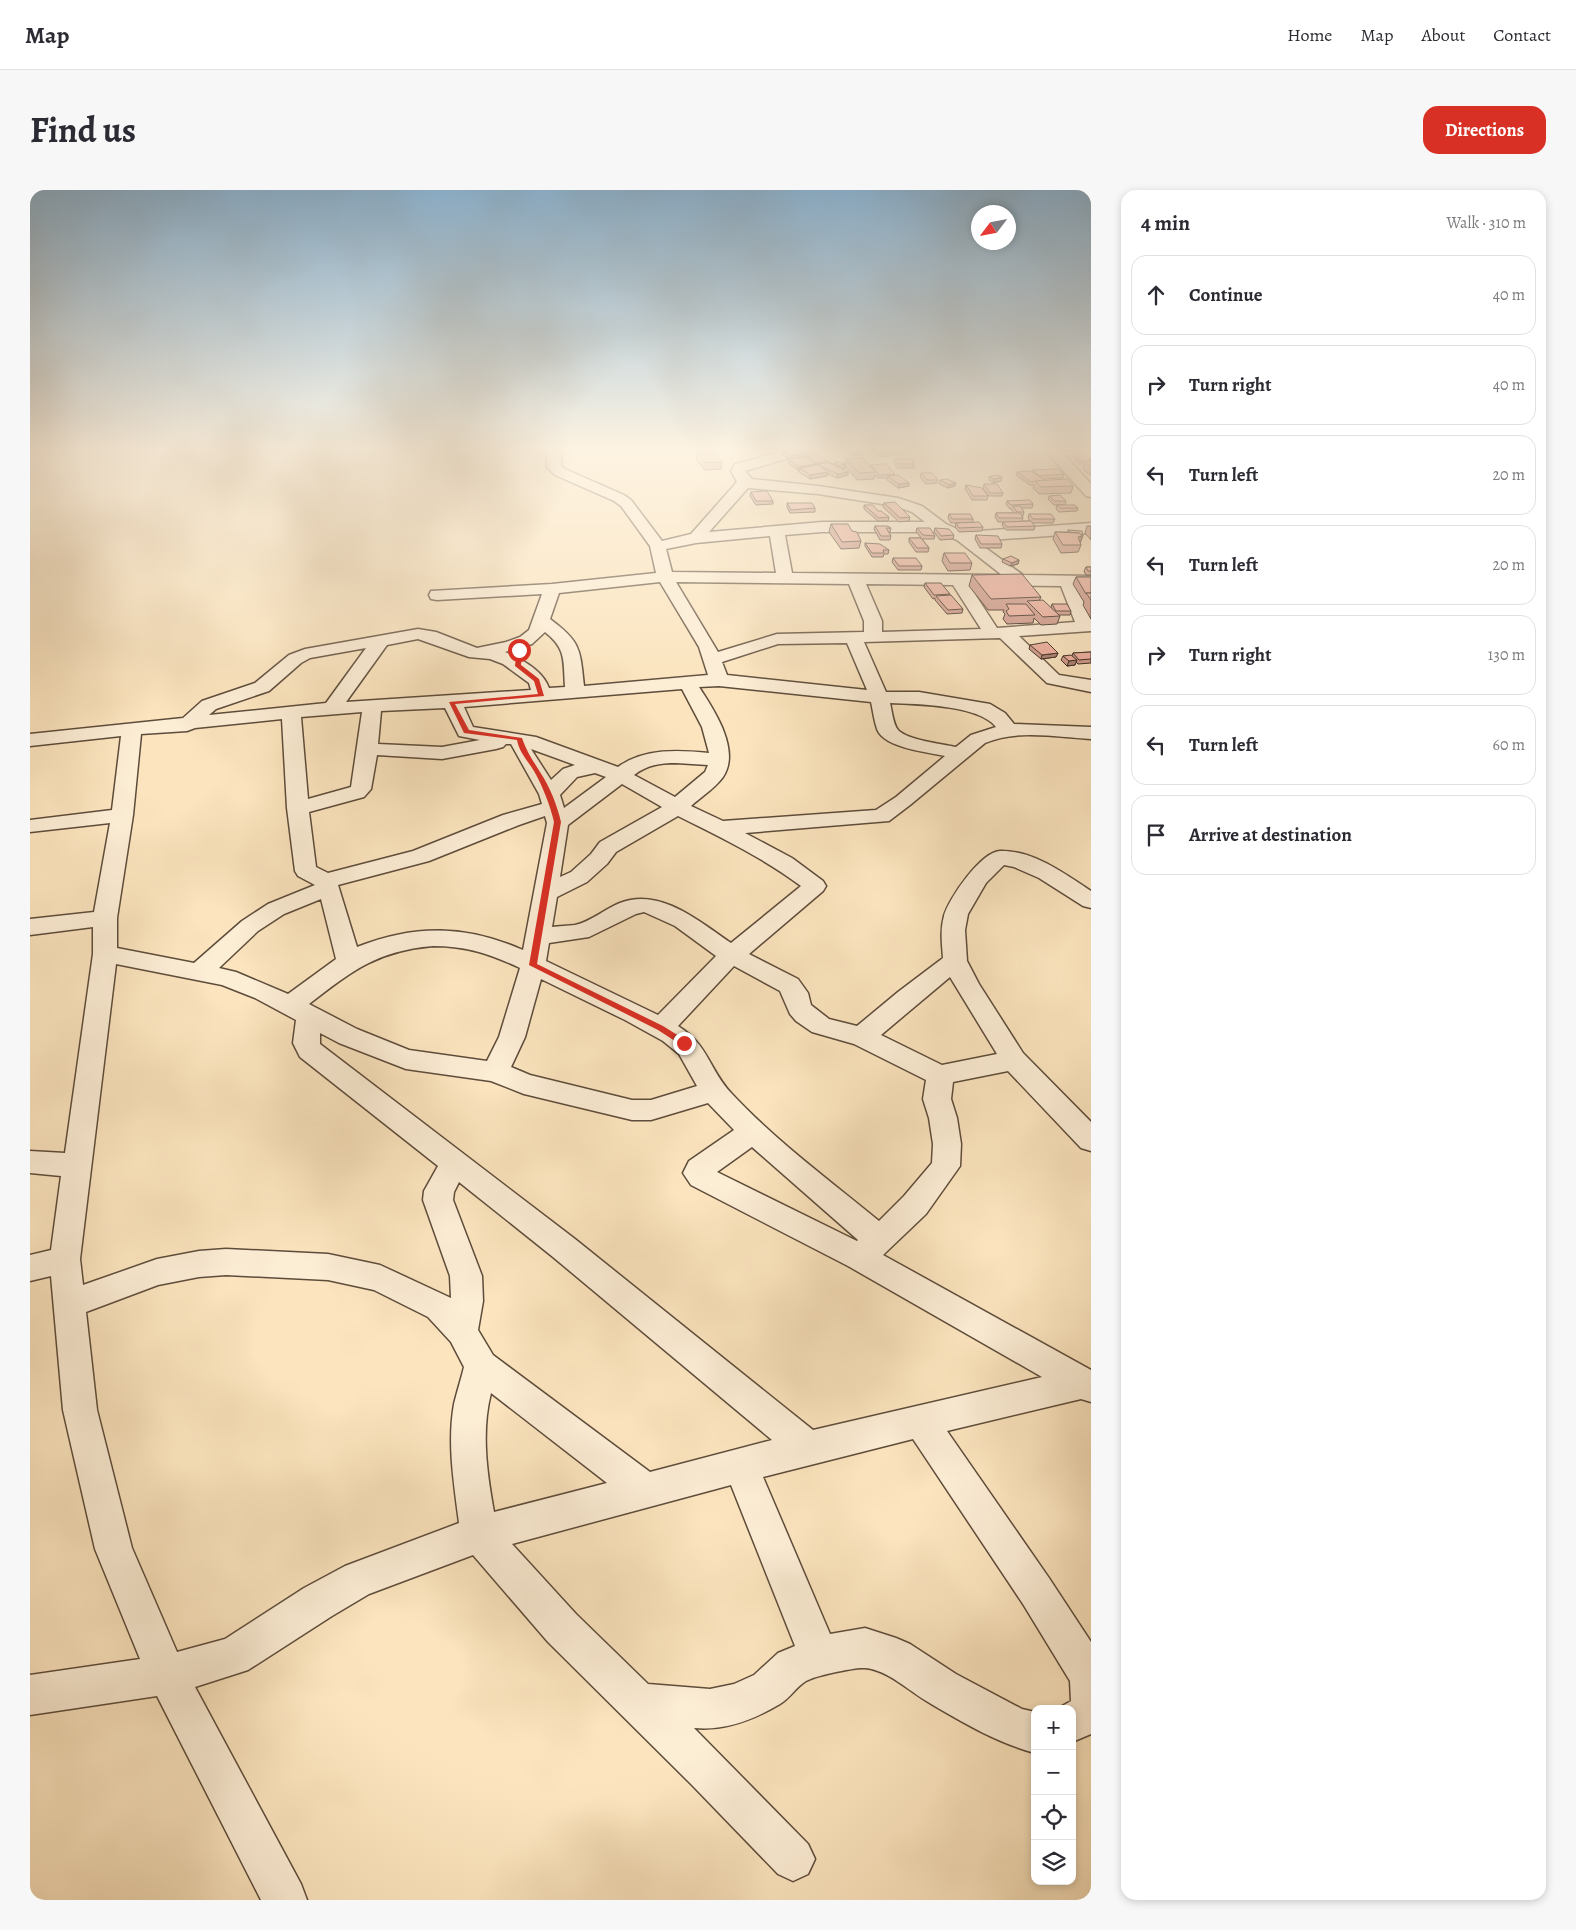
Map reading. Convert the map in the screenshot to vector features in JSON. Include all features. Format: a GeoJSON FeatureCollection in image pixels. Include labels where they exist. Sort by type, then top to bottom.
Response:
{"type":"FeatureCollection","features":[{"type":"Feature","properties":{"kind":"street"},"geometry":{"type":"LineString","coordinates":[[645,528],[658,546],[665,576],[714,659],[719,680]]}},
{"type":"Feature","properties":{"kind":"street"},"geometry":{"type":"LineString","coordinates":[[696,538],[705,528]]}},
{"type":"Feature","properties":{"kind":"street"},"geometry":{"type":"LineString","coordinates":[[658,546],[696,538],[820,528]]}},
{"type":"Feature","properties":{"kind":"street"},"geometry":{"type":"LineString","coordinates":[[943,528],[962,537],[1020,581]]}},
{"type":"Feature","properties":{"kind":"street"},"geometry":{"type":"LineString","coordinates":[[962,537],[1091,528]]}},
{"type":"Feature","properties":{"kind":"street"},"geometry":{"type":"LineString","coordinates":[[778,532],[786,577]]}},
{"type":"Feature","properties":{"kind":"street"},"geometry":{"type":"LineString","coordinates":[[437,595],[552,589],[665,576],[1091,581]]}},
{"type":"Feature","properties":{"kind":"street"},"geometry":{"type":"LineString","coordinates":[[855,578],[873,620],[873,636]]}},
{"type":"Feature","properties":{"kind":"street"},"geometry":{"type":"LineString","coordinates":[[958,580],[998,632],[1053,679],[1091,686]]}},
{"type":"Feature","properties":{"kind":"street"},"geometry":{"type":"LineString","coordinates":[[714,659],[777,639],[998,632],[1088,626],[1068,581]]}},
{"type":"Feature","properties":{"kind":"street"},"geometry":{"type":"LineString","coordinates":[[481,653],[521,643],[537,632],[552,589]]}},
{"type":"Feature","properties":{"kind":"street"},"geometry":{"type":"LineString","coordinates":[[541,621],[564,638],[571,649],[575,692]]}},
{"type":"Feature","properties":{"kind":"street"},"geometry":{"type":"LineString","coordinates":[[188,725],[209,705],[262,687],[284,670],[295,658],[305,654],[382,639],[424,635],[470,651],[504,658],[536,680],[542,695]]}},
{"type":"Feature","properties":{"kind":"street"},"geometry":{"type":"LineString","coordinates":[[853,636],[879,697],[888,730],[893,736],[900,740],[959,754]]}},
{"type":"Feature","properties":{"kind":"street"},"geometry":{"type":"LineString","coordinates":[[332,708],[382,639]]}},
{"type":"Feature","properties":{"kind":"street"},"geometry":{"type":"LineString","coordinates":[[518,666],[521,643]]}},
{"type":"Feature","properties":{"kind":"street"},"geometry":{"type":"LineString","coordinates":[[30,740],[188,725],[332,708],[452,702],[719,680],[879,697],[919,698],[984,708],[998,717],[1008,730]]}},
{"type":"Feature","properties":{"kind":"street"},"geometry":{"type":"LineString","coordinates":[[544,894],[579,877],[599,859],[608,847],[677,807],[714,776],[718,769],[716,745],[706,711],[687,682]]}},
{"type":"Feature","properties":{"kind":"street"},"geometry":{"type":"LineString","coordinates":[[452,702],[465,741]]}},
{"type":"Feature","properties":{"kind":"street"},"geometry":{"type":"LineString","coordinates":[[298,808],[357,793],[361,789],[368,749],[372,707]]}},
{"type":"Feature","properties":{"kind":"street"},"geometry":{"type":"LineString","coordinates":[[291,712],[298,808],[306,870],[326,884],[349,962]]}},
{"type":"Feature","properties":{"kind":"street"},"geometry":{"type":"LineString","coordinates":[[132,730],[122,815],[105,918],[105,954],[65,1259],[80,1410],[114,1549],[167,1675],[285,1900]]}},
{"type":"Feature","properties":{"kind":"street"},"geometry":{"type":"LineString","coordinates":[[720,828],[881,816],[903,801],[982,736],[1008,730],[1091,733]]}},
{"type":"Feature","properties":{"kind":"street"},"geometry":{"type":"LineString","coordinates":[[368,749],[442,754],[465,741],[518,739],[538,744],[571,765],[596,766],[620,775],[784,863],[815,886],[718,967],[660,1028]]}},
{"type":"Feature","properties":{"kind":"street"},"geometry":{"type":"LineString","coordinates":[[518,739],[521,748],[554,808]]}},
{"type":"Feature","properties":{"kind":"street"},"geometry":{"type":"LineString","coordinates":[[199,972],[250,926],[276,908],[326,884],[421,856],[511,820],[554,808],[620,775],[634,765],[660,756],[718,760]]}},
{"type":"Feature","properties":{"kind":"street"},"geometry":{"type":"LineString","coordinates":[[495,1072],[512,1038],[533,965],[554,808],[571,765]]}},
{"type":"Feature","properties":{"kind":"street"},"geometry":{"type":"LineString","coordinates":[[30,826],[122,815]]}},
{"type":"Feature","properties":{"kind":"street"},"geometry":{"type":"LineString","coordinates":[[1091,901],[1025,863],[1009,858],[999,858],[978,878],[962,901],[956,914],[953,930],[955,961],[967,986],[1014,1060],[1091,1140]]}},
{"type":"Feature","properties":{"kind":"street"},"geometry":{"type":"LineString","coordinates":[[538,936],[587,930],[629,908],[644,905],[683,921],[732,955],[788,984],[795,993],[799,1008],[805,1015],[821,1026],[862,1036],[940,1075],[1014,1060]]}},
{"type":"Feature","properties":{"kind":"street"},"geometry":{"type":"LineString","coordinates":[[30,927],[105,918]]}},
{"type":"Feature","properties":{"kind":"street"},"geometry":{"type":"LineString","coordinates":[[300,1011],[349,962],[376,950],[395,944],[430,938],[483,944],[533,965],[660,1028],[688,1046],[713,1091],[869,1248]]}},
{"type":"Feature","properties":{"kind":"street"},"geometry":{"type":"LineString","coordinates":[[105,954],[227,978],[357,1039],[406,1059],[495,1072],[524,1084],[632,1110],[651,1110],[713,1091]]}},
{"type":"Feature","properties":{"kind":"street"},"geometry":{"type":"LineString","coordinates":[[862,1036],[955,961]]}},
{"type":"Feature","properties":{"kind":"street"},"geometry":{"type":"LineString","coordinates":[[300,1011],[309,1050],[564,1248],[808,1448]]}},
{"type":"Feature","properties":{"kind":"street"},"geometry":{"type":"LineString","coordinates":[[869,1248],[915,1205],[946,1166],[947,1144],[937,1099],[940,1075]]}},
{"type":"Feature","properties":{"kind":"street"},"geometry":{"type":"LineString","coordinates":[[752,1132],[699,1169],[698,1173],[751,1203],[869,1248],[1087,1386]]}},
{"type":"Feature","properties":{"kind":"street"},"geometry":{"type":"LineString","coordinates":[[30,1162],[78,1166]]}},
{"type":"Feature","properties":{"kind":"street"},"geometry":{"type":"LineString","coordinates":[[455,1163],[439,1191],[438,1200],[466,1276],[467,1301],[462,1332]]}},
{"type":"Feature","properties":{"kind":"street"},"geometry":{"type":"LineString","coordinates":[[30,1268],[65,1259]]}},
{"type":"Feature","properties":{"kind":"street"},"geometry":{"type":"LineString","coordinates":[[70,1304],[157,1272],[199,1264],[226,1262],[328,1267],[380,1278],[439,1307],[462,1332],[481,1366],[646,1491]]}},
{"type":"Feature","properties":{"kind":"street"},"geometry":{"type":"LineString","coordinates":[[481,1366],[468,1429],[470,1475],[479,1534],[562,1628],[706,1769],[793,1858]]}},
{"type":"Feature","properties":{"kind":"street"},"geometry":{"type":"LineString","coordinates":[[30,1694],[167,1675],[234,1656],[318,1602],[358,1579],[479,1534],[808,1448],[1087,1386]]}},
{"type":"Feature","properties":{"kind":"street"},"geometry":{"type":"LineString","coordinates":[[921,1422],[1036,1591],[1091,1691],[1076,1715]]}},
{"type":"Feature","properties":{"kind":"street"},"geometry":{"type":"LineString","coordinates":[[741,1466],[819,1656]]}},
{"type":"Feature","properties":{"kind":"street"},"geometry":{"type":"LineString","coordinates":[[637,1703],[710,1710],[737,1704],[768,1689],[792,1667],[819,1656],[865,1648],[896,1658],[942,1688],[1016,1728],[1031,1732]]}},
{"type":"Feature","properties":{"kind":"building"},"geometry":{"type":"Polygon","coordinates":[[[833,528],[850,528],[852,531],[857,532],[861,541],[842,542],[833,528]]]}},
{"type":"Feature","properties":{"kind":"building"},"geometry":{"type":"Polygon","coordinates":[[[876,528],[891,528],[886,528],[891,536],[881,536],[876,528]]]}},
{"type":"Feature","properties":{"kind":"building"},"geometry":{"type":"Polygon","coordinates":[[[917,528],[930,528],[935,536],[923,535],[917,528]]]}},
{"type":"Feature","properties":{"kind":"building"},"geometry":{"type":"Polygon","coordinates":[[[935,528],[949,529],[954,535],[941,536],[935,528]]]}},
{"type":"Feature","properties":{"kind":"building"},"geometry":{"type":"Polygon","coordinates":[[[1068,530],[1082,531],[1083,536],[1079,533],[1069,532],[1068,530]]]}},
{"type":"Feature","properties":{"kind":"building"},"geometry":{"type":"Polygon","coordinates":[[[1055,532],[1079,533],[1082,536],[1078,537],[1081,545],[1063,545],[1055,532]]]}},
{"type":"Feature","properties":{"kind":"building"},"geometry":{"type":"Polygon","coordinates":[[[976,535],[998,536],[1002,544],[981,544],[976,535]]]}},
{"type":"Feature","properties":{"kind":"building"},"geometry":{"type":"Polygon","coordinates":[[[909,538],[921,538],[929,548],[917,548],[909,538]]]}},
{"type":"Feature","properties":{"kind":"building"},"geometry":{"type":"Polygon","coordinates":[[[865,543],[880,544],[889,550],[883,550],[884,553],[872,553],[865,543]]]}},
{"type":"Feature","properties":{"kind":"building"},"geometry":{"type":"Polygon","coordinates":[[[944,553],[965,553],[972,563],[950,563],[944,553]]]}},
{"type":"Feature","properties":{"kind":"building"},"geometry":{"type":"Polygon","coordinates":[[[1011,556],[1019,560],[1012,563],[1003,559],[1011,556]]]}},
{"type":"Feature","properties":{"kind":"building"},"geometry":{"type":"Polygon","coordinates":[[[893,558],[916,558],[922,566],[899,566],[893,558]]]}},
{"type":"Feature","properties":{"kind":"building"},"geometry":{"type":"Polygon","coordinates":[[[1086,567],[1091,567],[1091,571],[1088,571],[1086,567]]]}},
{"type":"Feature","properties":{"kind":"building"},"geometry":{"type":"Polygon","coordinates":[[[1022,574],[1041,597],[991,599],[972,575],[1022,574]]]}},
{"type":"Feature","properties":{"kind":"building"},"geometry":{"type":"Polygon","coordinates":[[[1076,577],[1091,577],[1091,593],[1086,594],[1076,577]]]}},
{"type":"Feature","properties":{"kind":"building"},"geometry":{"type":"Polygon","coordinates":[[[925,583],[941,583],[950,594],[934,595],[925,583]]]}},
{"type":"Feature","properties":{"kind":"building"},"geometry":{"type":"Polygon","coordinates":[[[1086,593],[1091,593],[1091,600],[1086,593]]]}},
{"type":"Feature","properties":{"kind":"building"},"geometry":{"type":"Polygon","coordinates":[[[951,595],[963,609],[948,610],[936,596],[951,595]]]}},
{"type":"Feature","properties":{"kind":"building"},"geometry":{"type":"Polygon","coordinates":[[[1043,600],[1060,616],[1043,617],[1027,601],[1043,600]]]}},
{"type":"Feature","properties":{"kind":"building"},"geometry":{"type":"Polygon","coordinates":[[[1006,604],[1026,604],[1035,615],[1009,616],[1006,611],[1009,609],[1006,604]]]}},
{"type":"Feature","properties":{"kind":"building"},"geometry":{"type":"Polygon","coordinates":[[[1052,604],[1067,604],[1071,611],[1056,611],[1052,604]]]}},
{"type":"Feature","properties":{"kind":"building"},"geometry":{"type":"Polygon","coordinates":[[[1047,642],[1058,653],[1042,655],[1030,645],[1047,642]]]}},
{"type":"Feature","properties":{"kind":"building"},"geometry":{"type":"Polygon","coordinates":[[[1091,652],[1091,659],[1079,660],[1073,653],[1091,652]]]}},
{"type":"Feature","properties":{"kind":"building"},"geometry":{"type":"Polygon","coordinates":[[[1071,655],[1077,660],[1069,661],[1063,656],[1071,655]]]}},
{"type":"Feature","properties":{"kind":"route"},"geometry":{"type":"LineString","coordinates":[[519,650],[518,666],[536,680],[542,695],[452,702],[466,732],[520,739],[521,748],[538,773],[554,807],[558,822],[533,965],[660,1028],[684,1043]]}}]}
